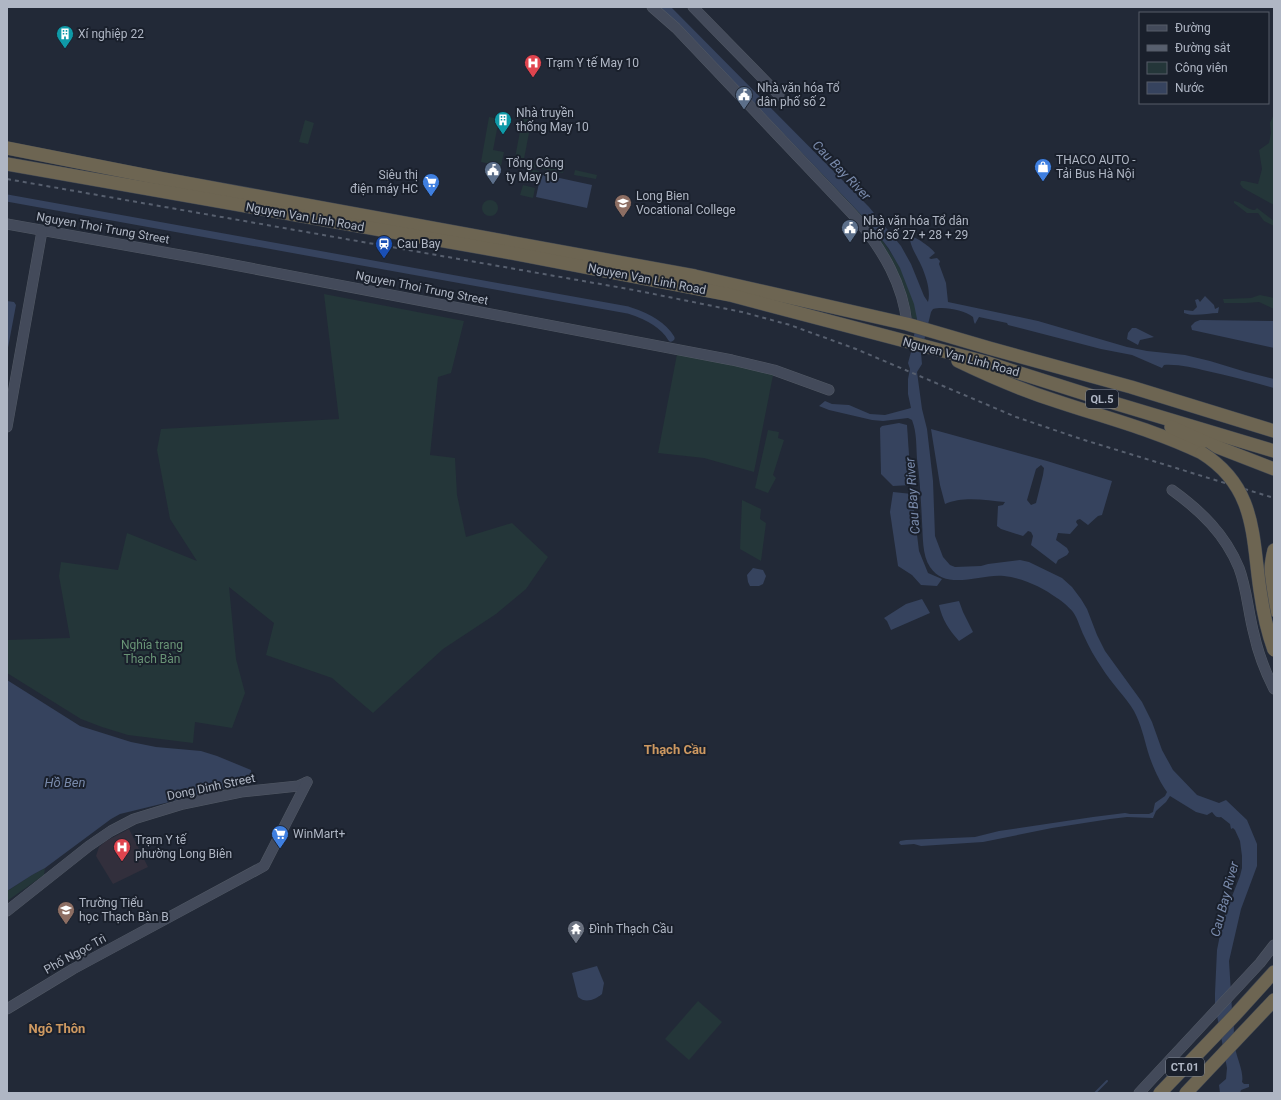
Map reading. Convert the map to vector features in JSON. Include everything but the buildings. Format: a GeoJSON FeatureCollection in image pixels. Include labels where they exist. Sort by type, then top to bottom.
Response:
{"type":"FeatureCollection","features":[{"type":"Feature","properties":{"kind":"highway","name":"Nguyen Van Linh Road"},"geometry":{"type":"LineString","coordinates":[[7,148],[507,247],[730,294],[985,362],[1114,403],[1274,451]]}},
{"type":"Feature","properties":{"kind":"highway","name":"Nguyen Van Linh Road"},"geometry":{"type":"LineString","coordinates":[[7,164],[507,247],[695,276],[907,325],[1131,387],[1274,431]]}},
{"type":"Feature","properties":{"kind":"highway"},"geometry":{"type":"LineString","coordinates":[[931,348],[993,378],[1057,402],[1163,436],[1202,453],[1221,466],[1229,475],[1241,494],[1248,510],[1256,544],[1263,608],[1274,650]]}},
{"type":"Feature","properties":{"kind":"highway"},"geometry":{"type":"LineString","coordinates":[[1114,403],[1207,443],[1274,469]]}},
{"type":"Feature","properties":{"kind":"highway"},"geometry":{"type":"LineString","coordinates":[[1274,550],[1270,583],[1274,610]]}},
{"type":"Feature","properties":{"kind":"highway","name":"CT.01"},"geometry":{"type":"LineString","coordinates":[[1160,1093],[1235,1016],[1271,974]]}},
{"type":"Feature","properties":{"kind":"highway","name":"CT.01"},"geometry":{"type":"LineString","coordinates":[[1186,1093],[1274,1000]]}},
{"type":"Feature","properties":{"kind":"street"},"geometry":{"type":"LineString","coordinates":[[652,7],[676,28],[862,224],[879,248],[895,278],[903,302],[907,325]]}},
{"type":"Feature","properties":{"kind":"street"},"geometry":{"type":"LineString","coordinates":[[693,7],[779,95]]}},
{"type":"Feature","properties":{"kind":"street","name":"Nguyen Thoi Trung Street"},"geometry":{"type":"LineString","coordinates":[[7,224],[732,360],[774,370],[829,390]]}},
{"type":"Feature","properties":{"kind":"street"},"geometry":{"type":"LineString","coordinates":[[7,426],[42,231]]}},
{"type":"Feature","properties":{"kind":"street"},"geometry":{"type":"LineString","coordinates":[[1172,490],[1210,521],[1232,553],[1242,577],[1256,644],[1274,689]]}},
{"type":"Feature","properties":{"kind":"street","name":"Dong Dinh Street"},"geometry":{"type":"LineString","coordinates":[[7,911],[89,846],[111,831],[134,819],[183,804],[242,792],[298,786],[307,782]]}},
{"type":"Feature","properties":{"kind":"street","name":"Phố Ngọc Trì"},"geometry":{"type":"LineString","coordinates":[[7,1009],[73,969],[264,866],[307,782]]}},
{"type":"Feature","properties":{"kind":"street"},"geometry":{"type":"LineString","coordinates":[[1139,1093],[1274,945]]}},
{"type":"Feature","properties":{"kind":"shaded area","name":"Trạm Y tế phường Long Biên"},"geometry":{"type":"Polygon","coordinates":[[[129,829],[148,867],[113,884],[96,856],[99,847],[106,841],[129,829]]]}},
{"type":"Feature","properties":{"kind":"green space"},"geometry":{"type":"Polygon","coordinates":[[[707,54],[871,225],[894,257],[907,281],[912,293],[917,319],[912,318],[905,290],[892,263],[707,54]]]}},
{"type":"Feature","properties":{"kind":"green space"},"geometry":{"type":"Polygon","coordinates":[[[524,110],[533,112],[524,159],[515,158],[524,110]]]}},
{"type":"Feature","properties":{"kind":"green space"},"geometry":{"type":"Polygon","coordinates":[[[1274,114],[1274,205],[1243,188],[1240,184],[1241,181],[1244,181],[1258,184],[1262,169],[1259,150],[1269,143],[1271,133],[1270,123],[1274,114]]]}},
{"type":"Feature","properties":{"kind":"green space"},"geometry":{"type":"Polygon","coordinates":[[[489,117],[499,119],[493,150],[504,152],[501,166],[481,162],[489,117]]]}},
{"type":"Feature","properties":{"kind":"green space"},"geometry":{"type":"Polygon","coordinates":[[[305,120],[314,123],[308,144],[299,142],[305,120]]]}},
{"type":"Feature","properties":{"kind":"green space"},"geometry":{"type":"Polygon","coordinates":[[[528,161],[564,168],[563,173],[527,166],[528,161]]]}},
{"type":"Feature","properties":{"kind":"green space"},"geometry":{"type":"Polygon","coordinates":[[[526,168],[539,171],[537,182],[524,179],[526,168]]]}},
{"type":"Feature","properties":{"kind":"green space"},"geometry":{"type":"Polygon","coordinates":[[[575,170],[597,175],[596,179],[574,175],[575,170]]]}},
{"type":"Feature","properties":{"kind":"green space"},"geometry":{"type":"Polygon","coordinates":[[[523,185],[535,188],[533,198],[520,195],[523,185]]]}},
{"type":"Feature","properties":{"kind":"green space"},"geometry":{"type":"Polygon","coordinates":[[[490,200],[497,205],[498,208],[493,215],[490,216],[483,211],[482,208],[487,201],[490,200]]]}},
{"type":"Feature","properties":{"kind":"green space"},"geometry":{"type":"Polygon","coordinates":[[[1234,201],[1252,210],[1257,208],[1274,221],[1274,226],[1264,221],[1258,213],[1247,213],[1234,203],[1234,201]]]}},
{"type":"Feature","properties":{"kind":"green space","name":"Nghĩa trang Thạch Bàn"},"geometry":{"type":"Polygon","coordinates":[[[324,294],[464,321],[451,373],[438,377],[430,455],[455,458],[457,495],[466,537],[512,523],[548,557],[526,589],[496,614],[443,649],[373,713],[332,678],[266,655],[274,623],[229,587],[236,659],[245,693],[232,728],[195,722],[193,743],[128,735],[102,727],[81,719],[7,673],[7,640],[70,638],[59,576],[61,562],[118,570],[127,533],[197,561],[170,519],[157,450],[161,429],[339,419],[324,294]]]}},
{"type":"Feature","properties":{"kind":"green space"},"geometry":{"type":"Polygon","coordinates":[[[1260,295],[1274,298],[1274,309],[1259,302],[1224,303],[1223,299],[1251,298],[1260,295]]]}},
{"type":"Feature","properties":{"kind":"green space"},"geometry":{"type":"Polygon","coordinates":[[[678,349],[774,370],[754,472],[704,458],[658,453],[678,349]]]}},
{"type":"Feature","properties":{"kind":"green space"},"geometry":{"type":"Polygon","coordinates":[[[768,430],[779,432],[778,438],[784,440],[773,475],[776,478],[768,493],[755,488],[768,430]]]}},
{"type":"Feature","properties":{"kind":"green space"},"geometry":{"type":"Polygon","coordinates":[[[742,500],[761,509],[760,519],[766,523],[761,561],[740,549],[742,500]]]}},
{"type":"Feature","properties":{"kind":"green space"},"geometry":{"type":"Polygon","coordinates":[[[45,868],[44,875],[7,901],[7,891],[45,868]]]}},
{"type":"Feature","properties":{"kind":"green space"},"geometry":{"type":"Polygon","coordinates":[[[698,1001],[722,1022],[689,1060],[665,1039],[698,1001]]]}},
{"type":"Feature","properties":{"kind":"water"},"geometry":{"type":"Polygon","coordinates":[[[659,7],[671,7],[869,207],[901,246],[928,302],[929,293],[926,279],[912,247],[910,236],[927,245],[935,253],[929,258],[937,258],[940,261],[939,264],[946,283],[948,302],[1038,321],[1127,347],[1147,351],[1185,355],[1274,379],[1274,388],[1186,366],[1164,365],[1162,368],[1132,355],[1101,349],[1008,325],[1007,323],[979,317],[975,324],[973,317],[948,308],[933,309],[931,312],[921,353],[922,364],[917,372],[922,409],[927,429],[933,481],[935,536],[943,557],[950,565],[955,567],[981,566],[1020,560],[1029,562],[1062,578],[1072,587],[1081,599],[1087,609],[1105,651],[1142,702],[1152,722],[1162,750],[1173,770],[1197,795],[1219,803],[1226,800],[1247,820],[1257,844],[1257,866],[1241,909],[1229,961],[1232,1010],[1234,1014],[1235,1048],[1242,1071],[1242,1082],[1244,1084],[1249,1084],[1249,1087],[1241,1090],[1240,1093],[1220,1093],[1219,1085],[1226,1079],[1227,1068],[1215,1005],[1217,950],[1222,925],[1242,868],[1240,841],[1235,830],[1233,828],[1231,829],[1230,824],[1221,817],[1216,817],[1212,812],[1207,815],[1196,812],[1170,796],[1156,811],[1153,818],[1127,817],[1110,819],[1052,828],[983,842],[921,846],[914,844],[901,845],[899,843],[900,841],[906,840],[975,837],[999,831],[1125,813],[1149,814],[1153,812],[1155,803],[1165,796],[1167,792],[1154,767],[1134,711],[1097,660],[1075,615],[1067,606],[1045,590],[1018,579],[995,576],[965,580],[946,579],[937,574],[930,567],[927,562],[923,545],[916,440],[912,420],[908,418],[883,421],[872,420],[829,410],[819,406],[825,401],[832,404],[849,405],[870,414],[885,415],[911,408],[908,394],[910,369],[908,363],[917,319],[914,304],[900,268],[889,249],[871,225],[707,54],[659,7]]]}},
{"type":"Feature","properties":{"kind":"water"},"geometry":{"type":"Polygon","coordinates":[[[541,174],[592,185],[587,208],[536,197],[541,174]]]}},
{"type":"Feature","properties":{"kind":"water"},"geometry":{"type":"Polygon","coordinates":[[[1205,296],[1214,305],[1215,309],[1219,307],[1218,313],[1197,315],[1184,313],[1184,310],[1193,311],[1197,307],[1195,300],[1198,299],[1200,302],[1205,296]]]}},
{"type":"Feature","properties":{"kind":"water"},"geometry":{"type":"Polygon","coordinates":[[[7,301],[14,302],[16,305],[7,353],[7,301]]]}},
{"type":"Feature","properties":{"kind":"water"},"geometry":{"type":"Polygon","coordinates":[[[1200,320],[1274,321],[1274,348],[1192,330],[1191,326],[1200,320]]]}},
{"type":"Feature","properties":{"kind":"water"},"geometry":{"type":"Polygon","coordinates":[[[1132,328],[1136,328],[1154,337],[1140,340],[1138,345],[1127,339],[1128,333],[1132,328]]]}},
{"type":"Feature","properties":{"kind":"water"},"geometry":{"type":"Polygon","coordinates":[[[899,423],[907,425],[911,485],[893,486],[881,474],[880,428],[882,426],[899,423]]]}},
{"type":"Feature","properties":{"kind":"water"},"geometry":{"type":"Polygon","coordinates":[[[931,429],[1047,461],[1112,481],[1102,515],[1098,516],[1088,525],[1080,519],[1077,520],[1076,522],[1078,525],[1070,534],[1058,533],[1056,540],[1067,548],[1069,552],[1067,555],[1058,560],[1056,564],[1031,545],[1033,536],[1031,532],[1028,531],[1023,536],[1001,529],[997,526],[998,506],[1003,505],[1005,502],[966,499],[945,504],[940,485],[931,429]],[[1041,465],[1036,469],[1027,500],[1031,505],[1036,503],[1044,468],[1041,465]]]}},
{"type":"Feature","properties":{"kind":"water","name":"Cau Bay River"},"geometry":{"type":"Polygon","coordinates":[[[893,492],[912,494],[919,551],[928,573],[942,579],[937,586],[921,585],[912,575],[898,566],[890,512],[893,492]]]}},
{"type":"Feature","properties":{"kind":"water"},"geometry":{"type":"Polygon","coordinates":[[[753,568],[763,570],[766,576],[763,584],[759,586],[750,586],[748,582],[747,575],[753,568]]]}},
{"type":"Feature","properties":{"kind":"water"},"geometry":{"type":"Polygon","coordinates":[[[922,599],[930,613],[891,630],[884,618],[906,604],[922,599]]]}},
{"type":"Feature","properties":{"kind":"water"},"geometry":{"type":"Polygon","coordinates":[[[959,601],[973,632],[959,641],[946,624],[939,605],[959,601]]]}},
{"type":"Feature","properties":{"kind":"water","name":"Hồ Ben"},"geometry":{"type":"Polygon","coordinates":[[[7,680],[80,726],[131,742],[156,747],[201,751],[217,756],[251,770],[252,780],[247,783],[120,814],[111,819],[45,868],[7,891],[7,680]]]}},
{"type":"Feature","properties":{"kind":"water"},"geometry":{"type":"Polygon","coordinates":[[[597,966],[604,983],[602,994],[591,1000],[581,999],[578,997],[572,973],[597,966]]]}},
{"type":"Feature","properties":{"kind":"waterway"},"geometry":{"type":"LineString","coordinates":[[7,198],[628,310],[652,320],[663,328],[671,338]]}},
{"type":"Feature","properties":{"kind":"waterway"},"geometry":{"type":"LineString","coordinates":[[1095,1093],[1107,1081]]}},
{"type":"Feature","properties":{"kind":"railway"},"geometry":{"type":"LineString","coordinates":[[7,179],[634,290],[742,312],[790,325],[856,349],[1016,417],[1081,439],[1274,498]]}},
{"type":"Feature","properties":{"kind":"place","name":"Xí nghiệp 22"},"geometry":{"type":"Point","coordinates":[65,49]}},
{"type":"Feature","properties":{"kind":"place","name":"Trạm Y tế May 10"},"geometry":{"type":"Point","coordinates":[533,78]}},
{"type":"Feature","properties":{"kind":"place","name":"Nhà văn hóa Tổ dân phố số 2"},"geometry":{"type":"Point","coordinates":[744,110]}},
{"type":"Feature","properties":{"kind":"place","name":"Nhà truyền thống May 10"},"geometry":{"type":"Point","coordinates":[503,135]}},
{"type":"Feature","properties":{"kind":"place","name":"THACO AUTO - Tải Bus Hà Nội"},"geometry":{"type":"Point","coordinates":[1043,182]}},
{"type":"Feature","properties":{"kind":"place","name":"Tổng Công ty May 10"},"geometry":{"type":"Point","coordinates":[493,185]}},
{"type":"Feature","properties":{"kind":"place","name":"Siêu thị điện máy HC"},"geometry":{"type":"Point","coordinates":[431,197]}},
{"type":"Feature","properties":{"kind":"place","name":"Long Bien Vocational College"},"geometry":{"type":"Point","coordinates":[623,218]}},
{"type":"Feature","properties":{"kind":"place","name":"Nhà văn hóa Tổ dân phố số 27 + 28 + 29"},"geometry":{"type":"Point","coordinates":[850,243]}},
{"type":"Feature","properties":{"kind":"place","name":"Cau Bay"},"geometry":{"type":"Point","coordinates":[384,259]}},
{"type":"Feature","properties":{"kind":"place","name":"WinMart+"},"geometry":{"type":"Point","coordinates":[280,849]}},
{"type":"Feature","properties":{"kind":"place","name":"Trạm Y tế phường Long Biên"},"geometry":{"type":"Point","coordinates":[122,862]}},
{"type":"Feature","properties":{"kind":"place","name":"Trường Tiểu học Thạch Bàn B"},"geometry":{"type":"Point","coordinates":[66,925]}},
{"type":"Feature","properties":{"kind":"place","name":"Đình Thạch Cầu"},"geometry":{"type":"Point","coordinates":[576,944]}},
{"type":"Feature","properties":{"kind":"district","name":"Thạch Cầu"},"geometry":{"type":"Point","coordinates":[675,749]}},
{"type":"Feature","properties":{"kind":"district","name":"Ngô Thôn"},"geometry":{"type":"Point","coordinates":[57,1028]}}]}
